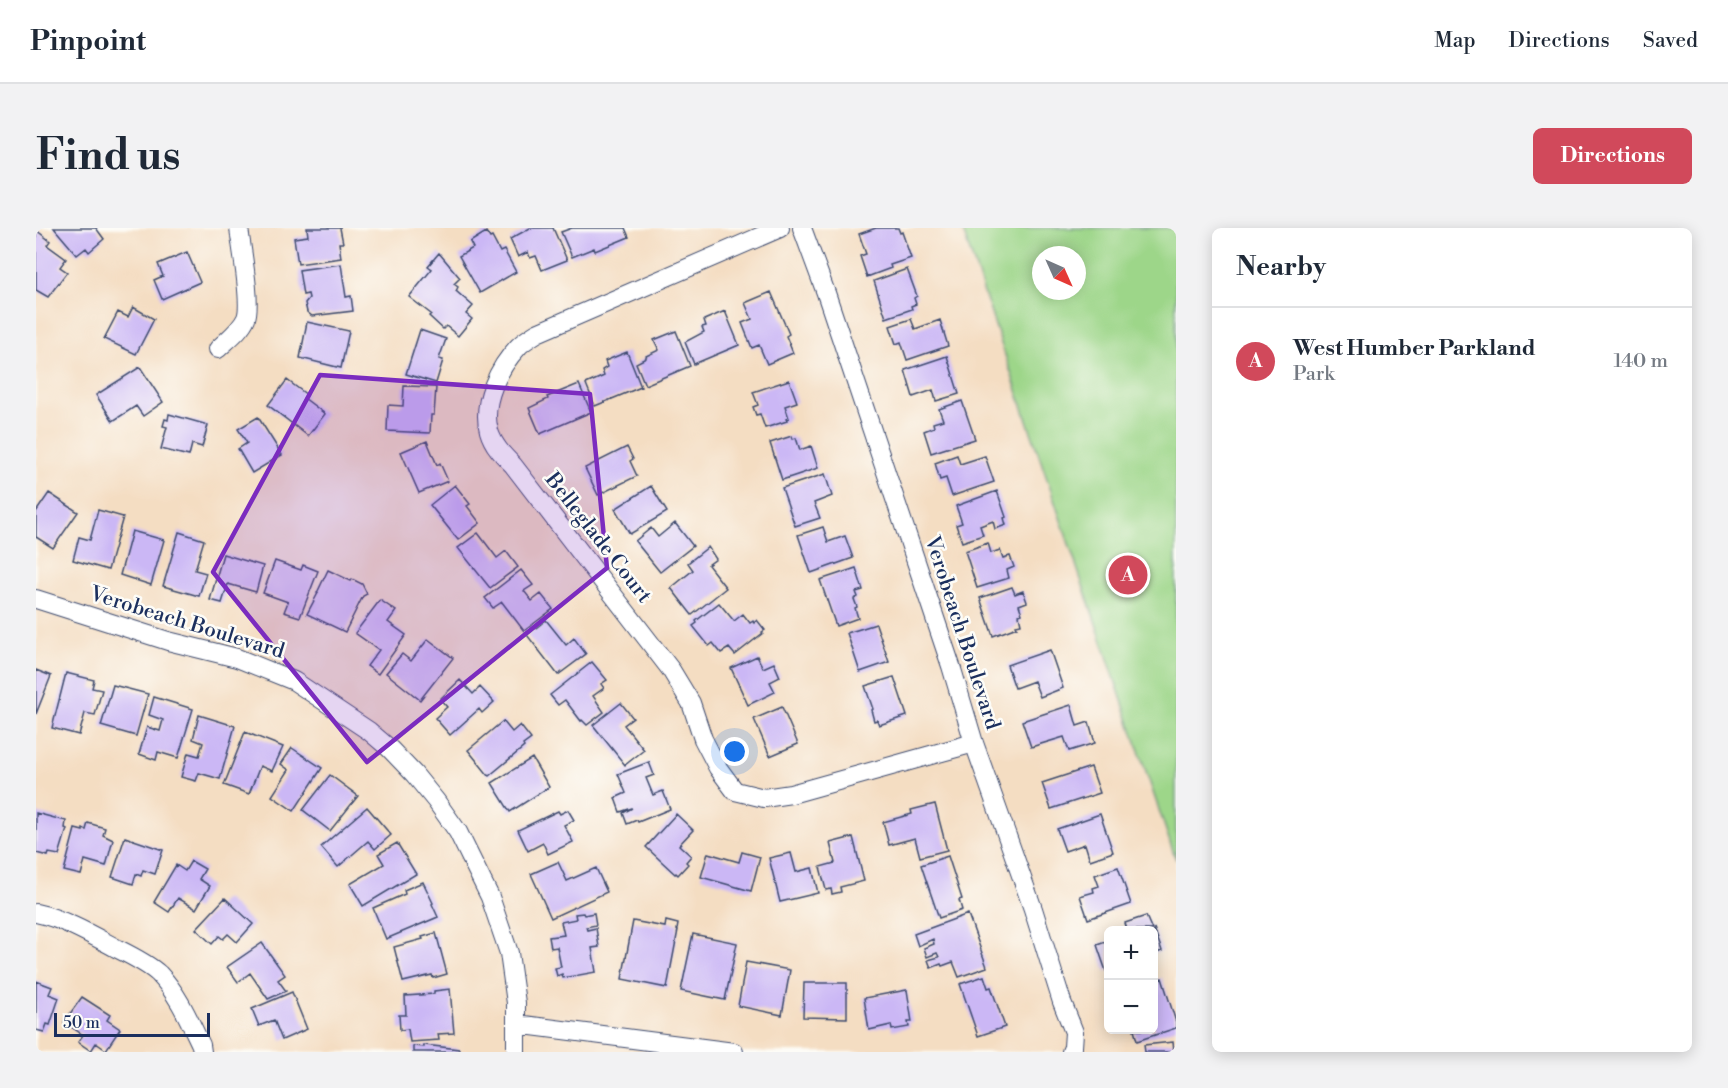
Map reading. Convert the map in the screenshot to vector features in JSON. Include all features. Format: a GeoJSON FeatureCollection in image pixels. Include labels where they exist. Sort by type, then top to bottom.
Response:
{"type":"FeatureCollection","features":[{"type":"Feature","properties":{"kind":"street"},"geometry":{"type":"LineString","coordinates":[[218,349],[240,327],[247,316],[248,294],[239,228]]}},
{"type":"Feature","properties":{"kind":"street","name":"Belleglade Court"},"geometry":{"type":"LineString","coordinates":[[780,228],[537,333],[519,346],[504,365],[492,390],[487,412],[489,432],[498,449],[513,465],[671,670],[691,703],[703,739],[718,768],[735,790],[764,798],[791,794],[974,743]]}},
{"type":"Feature","properties":{"kind":"street","name":"Verobeach Boulevard"},"geometry":{"type":"LineString","coordinates":[[802,228],[826,293],[974,743],[1034,909],[1062,1002],[1074,1032],[1071,1052]]}},
{"type":"Feature","properties":{"kind":"street","name":"Verobeach Boulevard"},"geometry":{"type":"LineString","coordinates":[[36,599],[168,641],[237,658],[294,681],[369,731],[390,749],[414,774],[458,832],[490,897],[509,953],[516,1003],[516,1052]]}},
{"type":"Feature","properties":{"kind":"street"},"geometry":{"type":"LineString","coordinates":[[36,913],[50,916],[81,930],[158,973],[178,998],[201,1045],[202,1052]]}},
{"type":"Feature","properties":{"kind":"street"},"geometry":{"type":"LineString","coordinates":[[516,1024],[734,1052]]}},
{"type":"Feature","properties":{"kind":"highlighted area"},"geometry":{"type":"Polygon","coordinates":[[[320,375],[590,394],[607,568],[367,762],[213,572],[320,375]]]}},
{"type":"Feature","properties":{"kind":"green space"},"geometry":{"type":"Polygon","coordinates":[[[962,228],[1176,228],[1176,860],[962,228]]]}},
{"type":"Feature","properties":{"kind":"building"},"geometry":{"type":"Polygon","coordinates":[[[54,228],[96,228],[104,239],[89,252],[86,248],[77,255],[54,228]]]}},
{"type":"Feature","properties":{"kind":"building"},"geometry":{"type":"Polygon","coordinates":[[[307,228],[340,228],[343,243],[339,243],[341,258],[298,264],[294,238],[308,236],[307,228]]]}},
{"type":"Feature","properties":{"kind":"building"},"geometry":{"type":"Polygon","coordinates":[[[530,228],[553,228],[567,260],[542,270],[536,256],[530,258],[528,252],[518,257],[510,239],[530,228]]]}},
{"type":"Feature","properties":{"kind":"building"},"geometry":{"type":"Polygon","coordinates":[[[572,228],[625,228],[629,237],[595,251],[594,248],[572,257],[561,232],[572,228]]]}},
{"type":"Feature","properties":{"kind":"building"},"geometry":{"type":"Polygon","coordinates":[[[876,228],[898,228],[900,233],[902,232],[911,258],[890,265],[891,268],[867,277],[860,256],[866,254],[859,234],[876,228]]]}},
{"type":"Feature","properties":{"kind":"building"},"geometry":{"type":"Polygon","coordinates":[[[36,230],[50,241],[47,245],[66,259],[60,267],[67,272],[48,297],[36,290],[36,230]]]}},
{"type":"Feature","properties":{"kind":"building"},"geometry":{"type":"Polygon","coordinates":[[[486,232],[490,238],[492,237],[500,252],[504,250],[516,272],[480,293],[459,256],[473,248],[470,242],[486,232]]]}},
{"type":"Feature","properties":{"kind":"building"},"geometry":{"type":"Polygon","coordinates":[[[187,252],[200,282],[162,299],[154,280],[163,276],[158,264],[187,252]]]}},
{"type":"Feature","properties":{"kind":"building"},"geometry":{"type":"Polygon","coordinates":[[[439,253],[460,278],[454,284],[458,287],[456,291],[473,306],[466,314],[472,319],[458,336],[446,326],[443,329],[429,316],[431,314],[409,297],[432,269],[428,266],[439,253]]]}},
{"type":"Feature","properties":{"kind":"building"},"geometry":{"type":"Polygon","coordinates":[[[341,264],[346,297],[351,296],[353,311],[312,316],[307,312],[305,303],[309,298],[308,294],[303,295],[299,270],[341,264]]]}},
{"type":"Feature","properties":{"kind":"building"},"geometry":{"type":"Polygon","coordinates":[[[907,269],[917,296],[914,298],[916,304],[911,306],[912,309],[886,318],[874,281],[907,269]]]}},
{"type":"Feature","properties":{"kind":"building"},"geometry":{"type":"Polygon","coordinates":[[[771,292],[789,334],[786,336],[793,353],[767,364],[759,345],[752,348],[742,323],[752,319],[745,303],[771,292]]]}},
{"type":"Feature","properties":{"kind":"building"},"geometry":{"type":"Polygon","coordinates":[[[133,307],[154,319],[136,354],[104,339],[118,312],[128,317],[133,307]]]}},
{"type":"Feature","properties":{"kind":"building"},"geometry":{"type":"Polygon","coordinates":[[[725,311],[739,345],[694,364],[685,342],[704,332],[702,327],[706,326],[704,320],[725,311]]]}},
{"type":"Feature","properties":{"kind":"building"},"geometry":{"type":"Polygon","coordinates":[[[911,319],[915,329],[940,320],[948,346],[907,360],[901,342],[896,344],[890,326],[911,319]]]}},
{"type":"Feature","properties":{"kind":"building"},"geometry":{"type":"Polygon","coordinates":[[[307,322],[349,331],[341,368],[300,358],[307,322]]]}},
{"type":"Feature","properties":{"kind":"building"},"geometry":{"type":"Polygon","coordinates":[[[420,330],[446,339],[439,359],[443,360],[436,383],[406,374],[420,330]]]}},
{"type":"Feature","properties":{"kind":"building"},"geometry":{"type":"Polygon","coordinates":[[[676,331],[690,366],[645,385],[636,363],[659,350],[654,340],[676,331]]]}},
{"type":"Feature","properties":{"kind":"building"},"geometry":{"type":"Polygon","coordinates":[[[627,352],[641,387],[595,406],[586,384],[604,376],[602,370],[607,367],[605,361],[627,352]]]}},
{"type":"Feature","properties":{"kind":"building"},"geometry":{"type":"Polygon","coordinates":[[[947,356],[959,394],[936,401],[933,390],[913,397],[905,370],[947,356]]]}},
{"type":"Feature","properties":{"kind":"building"},"geometry":{"type":"Polygon","coordinates":[[[140,367],[163,402],[143,416],[136,406],[113,421],[96,395],[140,367]]]}},
{"type":"Feature","properties":{"kind":"building"},"geometry":{"type":"Polygon","coordinates":[[[287,380],[307,395],[304,398],[325,414],[308,436],[268,405],[287,380]]]}},
{"type":"Feature","properties":{"kind":"building"},"geometry":{"type":"Polygon","coordinates":[[[789,380],[797,402],[785,406],[789,418],[786,419],[787,421],[765,428],[760,414],[756,415],[753,407],[758,405],[753,392],[789,380]]]}},
{"type":"Feature","properties":{"kind":"building"},"geometry":{"type":"Polygon","coordinates":[[[579,384],[591,412],[540,434],[529,408],[548,399],[547,397],[579,384]]]}},
{"type":"Feature","properties":{"kind":"building"},"geometry":{"type":"Polygon","coordinates":[[[404,386],[436,387],[430,433],[387,431],[388,405],[403,406],[404,386]]]}},
{"type":"Feature","properties":{"kind":"building"},"geometry":{"type":"Polygon","coordinates":[[[962,401],[975,439],[931,453],[924,431],[934,427],[933,423],[943,420],[939,409],[962,401]]]}},
{"type":"Feature","properties":{"kind":"building"},"geometry":{"type":"Polygon","coordinates":[[[169,414],[208,425],[202,447],[192,444],[189,456],[161,449],[167,427],[163,426],[169,414]]]}},
{"type":"Feature","properties":{"kind":"building"},"geometry":{"type":"Polygon","coordinates":[[[258,417],[282,455],[252,473],[238,449],[247,443],[238,429],[258,417]]]}},
{"type":"Feature","properties":{"kind":"building"},"geometry":{"type":"Polygon","coordinates":[[[792,436],[793,439],[796,438],[800,450],[811,446],[818,468],[782,480],[770,443],[792,436]]]}},
{"type":"Feature","properties":{"kind":"building"},"geometry":{"type":"Polygon","coordinates":[[[427,441],[437,465],[440,463],[448,481],[419,493],[401,452],[427,441]]]}},
{"type":"Feature","properties":{"kind":"building"},"geometry":{"type":"Polygon","coordinates":[[[627,447],[637,476],[598,495],[585,468],[627,447]]]}},
{"type":"Feature","properties":{"kind":"building"},"geometry":{"type":"Polygon","coordinates":[[[957,455],[960,464],[985,456],[994,482],[952,496],[946,478],[940,480],[935,463],[957,455]]]}},
{"type":"Feature","properties":{"kind":"building"},"geometry":{"type":"Polygon","coordinates":[[[825,474],[832,496],[814,503],[820,518],[795,526],[782,488],[825,474]]]}},
{"type":"Feature","properties":{"kind":"building"},"geometry":{"type":"Polygon","coordinates":[[[455,485],[470,504],[467,506],[480,523],[458,540],[430,505],[455,485]]]}},
{"type":"Feature","properties":{"kind":"building"},"geometry":{"type":"Polygon","coordinates":[[[651,486],[667,512],[630,534],[615,509],[651,486]]]}},
{"type":"Feature","properties":{"kind":"building"},"geometry":{"type":"Polygon","coordinates":[[[997,491],[1006,517],[1004,518],[1006,525],[995,529],[993,521],[980,526],[983,535],[962,542],[956,525],[962,523],[956,506],[997,491]]]}},
{"type":"Feature","properties":{"kind":"building"},"geometry":{"type":"Polygon","coordinates":[[[49,493],[78,512],[53,548],[36,537],[36,512],[49,493]]]}},
{"type":"Feature","properties":{"kind":"building"},"geometry":{"type":"Polygon","coordinates":[[[98,510],[123,517],[108,570],[73,560],[79,537],[90,540],[98,510]]]}},
{"type":"Feature","properties":{"kind":"building"},"geometry":{"type":"Polygon","coordinates":[[[675,523],[693,546],[660,572],[635,541],[651,528],[658,537],[675,523]]]}},
{"type":"Feature","properties":{"kind":"building"},"geometry":{"type":"Polygon","coordinates":[[[823,527],[828,542],[845,536],[853,558],[811,573],[798,535],[823,527]]]}},
{"type":"Feature","properties":{"kind":"building"},"geometry":{"type":"Polygon","coordinates":[[[132,531],[164,540],[151,585],[120,575],[132,531]]]}},
{"type":"Feature","properties":{"kind":"building"},"geometry":{"type":"Polygon","coordinates":[[[179,532],[204,540],[195,570],[206,573],[199,596],[163,586],[179,532]]]}},
{"type":"Feature","properties":{"kind":"building"},"geometry":{"type":"Polygon","coordinates":[[[478,533],[497,558],[506,551],[518,567],[490,588],[458,548],[478,533]]]}},
{"type":"Feature","properties":{"kind":"building"},"geometry":{"type":"Polygon","coordinates":[[[988,543],[991,553],[1000,550],[1003,558],[1010,556],[1014,567],[1007,570],[1009,578],[977,588],[965,551],[988,543]]]}},
{"type":"Feature","properties":{"kind":"building"},"geometry":{"type":"Polygon","coordinates":[[[708,547],[716,559],[708,565],[726,588],[692,615],[671,588],[693,570],[688,563],[708,547]]]}},
{"type":"Feature","properties":{"kind":"building"},"geometry":{"type":"Polygon","coordinates":[[[223,554],[263,566],[256,592],[228,584],[222,603],[210,600],[223,554]]]}},
{"type":"Feature","properties":{"kind":"building"},"geometry":{"type":"Polygon","coordinates":[[[275,561],[301,570],[303,565],[318,571],[300,617],[284,612],[288,602],[263,593],[275,561]]]}},
{"type":"Feature","properties":{"kind":"building"},"geometry":{"type":"Polygon","coordinates":[[[856,568],[863,590],[856,592],[858,597],[854,599],[858,618],[836,626],[820,580],[856,568]]]}},
{"type":"Feature","properties":{"kind":"building"},"geometry":{"type":"Polygon","coordinates":[[[328,570],[362,584],[367,594],[363,596],[345,632],[307,614],[328,570]]]}},
{"type":"Feature","properties":{"kind":"building"},"geometry":{"type":"Polygon","coordinates":[[[521,570],[533,585],[524,591],[532,601],[541,594],[553,609],[524,631],[502,602],[493,608],[485,598],[521,570]]]}},
{"type":"Feature","properties":{"kind":"building"},"geometry":{"type":"Polygon","coordinates":[[[1012,587],[1015,594],[1023,591],[1027,602],[1019,605],[1022,614],[1019,615],[1021,624],[993,636],[980,598],[1012,587]]]}},
{"type":"Feature","properties":{"kind":"building"},"geometry":{"type":"Polygon","coordinates":[[[380,600],[396,611],[388,622],[406,635],[378,674],[367,666],[379,650],[355,633],[380,600]]]}},
{"type":"Feature","properties":{"kind":"building"},"geometry":{"type":"Polygon","coordinates":[[[719,603],[734,621],[743,614],[750,623],[757,620],[765,630],[735,655],[729,648],[721,653],[713,643],[709,646],[693,626],[719,603]]]}},
{"type":"Feature","properties":{"kind":"building"},"geometry":{"type":"Polygon","coordinates":[[[546,620],[566,645],[574,638],[586,654],[558,675],[527,635],[546,620]]]}},
{"type":"Feature","properties":{"kind":"building"},"geometry":{"type":"Polygon","coordinates":[[[876,624],[889,662],[860,672],[847,633],[876,624]]]}},
{"type":"Feature","properties":{"kind":"building"},"geometry":{"type":"Polygon","coordinates":[[[428,639],[453,658],[420,700],[386,673],[402,654],[411,661],[428,639]]]}},
{"type":"Feature","properties":{"kind":"building"},"geometry":{"type":"Polygon","coordinates":[[[1050,650],[1063,688],[1040,697],[1034,681],[1015,688],[1007,665],[1050,650]]]}},
{"type":"Feature","properties":{"kind":"building"},"geometry":{"type":"Polygon","coordinates":[[[757,656],[763,668],[774,663],[780,677],[770,682],[775,692],[748,705],[731,668],[757,656]]]}},
{"type":"Feature","properties":{"kind":"building"},"geometry":{"type":"Polygon","coordinates":[[[592,662],[607,680],[601,684],[604,688],[593,696],[604,712],[587,725],[581,721],[565,700],[558,705],[550,695],[592,662]]]}},
{"type":"Feature","properties":{"kind":"building"},"geometry":{"type":"Polygon","coordinates":[[[36,670],[51,676],[36,714],[36,670]]]}},
{"type":"Feature","properties":{"kind":"building"},"geometry":{"type":"Polygon","coordinates":[[[66,673],[94,680],[92,688],[102,690],[95,715],[85,713],[79,735],[52,728],[66,673]]]}},
{"type":"Feature","properties":{"kind":"building"},"geometry":{"type":"Polygon","coordinates":[[[894,677],[907,716],[879,725],[877,720],[874,721],[871,710],[873,709],[865,686],[894,677]]]}},
{"type":"Feature","properties":{"kind":"building"},"geometry":{"type":"Polygon","coordinates":[[[460,680],[473,694],[480,687],[494,702],[482,713],[479,709],[450,735],[435,718],[447,707],[440,699],[460,680]]]}},
{"type":"Feature","properties":{"kind":"building"},"geometry":{"type":"Polygon","coordinates":[[[113,685],[148,694],[136,736],[101,726],[113,685]]]}},
{"type":"Feature","properties":{"kind":"building"},"geometry":{"type":"Polygon","coordinates":[[[154,697],[193,709],[178,758],[158,752],[156,760],[139,754],[147,727],[160,731],[163,720],[149,715],[154,697]]]}},
{"type":"Feature","properties":{"kind":"building"},"geometry":{"type":"Polygon","coordinates":[[[621,703],[633,718],[624,725],[644,750],[625,765],[593,725],[621,703]]]}},
{"type":"Feature","properties":{"kind":"building"},"geometry":{"type":"Polygon","coordinates":[[[1071,705],[1077,726],[1089,722],[1095,743],[1069,751],[1064,737],[1031,747],[1022,721],[1071,705]]]}},
{"type":"Feature","properties":{"kind":"building"},"geometry":{"type":"Polygon","coordinates":[[[782,707],[798,744],[770,756],[754,719],[782,707]]]}},
{"type":"Feature","properties":{"kind":"building"},"geometry":{"type":"Polygon","coordinates":[[[199,715],[235,726],[220,779],[199,773],[196,781],[181,777],[188,753],[199,756],[203,743],[193,739],[199,715]]]}},
{"type":"Feature","properties":{"kind":"building"},"geometry":{"type":"Polygon","coordinates":[[[503,721],[512,732],[520,725],[531,739],[489,776],[468,750],[503,721]]]}},
{"type":"Feature","properties":{"kind":"building"},"geometry":{"type":"Polygon","coordinates":[[[245,732],[283,747],[272,771],[260,766],[249,794],[224,785],[245,732]]]}},
{"type":"Feature","properties":{"kind":"building"},"geometry":{"type":"Polygon","coordinates":[[[292,748],[322,768],[294,811],[272,796],[289,770],[281,764],[292,748]]]}},
{"type":"Feature","properties":{"kind":"building"},"geometry":{"type":"Polygon","coordinates":[[[532,758],[549,787],[510,812],[492,783],[532,758]]]}},
{"type":"Feature","properties":{"kind":"building"},"geometry":{"type":"Polygon","coordinates":[[[649,762],[654,775],[646,778],[653,795],[663,791],[670,809],[627,824],[623,813],[632,808],[620,812],[615,798],[626,793],[618,774],[649,762]]]}},
{"type":"Feature","properties":{"kind":"building"},"geometry":{"type":"Polygon","coordinates":[[[1091,767],[1100,793],[1051,809],[1042,783],[1091,767]]]}},
{"type":"Feature","properties":{"kind":"building"},"geometry":{"type":"Polygon","coordinates":[[[330,775],[358,796],[330,831],[303,810],[330,775]]]}},
{"type":"Feature","properties":{"kind":"building"},"geometry":{"type":"Polygon","coordinates":[[[935,804],[947,850],[920,857],[915,838],[889,845],[883,822],[912,814],[911,810],[935,804]]]}},
{"type":"Feature","properties":{"kind":"building"},"geometry":{"type":"Polygon","coordinates":[[[367,807],[391,835],[375,849],[368,841],[338,867],[321,847],[367,807]]]}},
{"type":"Feature","properties":{"kind":"building"},"geometry":{"type":"Polygon","coordinates":[[[568,810],[574,820],[564,825],[573,842],[548,854],[543,843],[528,851],[518,830],[558,811],[560,814],[568,810]]]}},
{"type":"Feature","properties":{"kind":"building"},"geometry":{"type":"Polygon","coordinates":[[[36,813],[66,821],[65,828],[67,829],[59,855],[49,853],[48,856],[36,853],[36,813]]]}},
{"type":"Feature","properties":{"kind":"building"},"geometry":{"type":"Polygon","coordinates":[[[676,814],[693,830],[679,845],[691,856],[686,862],[688,864],[678,875],[646,847],[676,814]]]}},
{"type":"Feature","properties":{"kind":"building"},"geometry":{"type":"Polygon","coordinates":[[[1100,814],[1113,852],[1090,860],[1085,844],[1065,851],[1057,829],[1100,814]]]}},
{"type":"Feature","properties":{"kind":"building"},"geometry":{"type":"Polygon","coordinates":[[[88,823],[105,828],[103,835],[113,840],[106,866],[85,860],[81,875],[64,871],[75,829],[86,830],[88,823]]]}},
{"type":"Feature","properties":{"kind":"building"},"geometry":{"type":"Polygon","coordinates":[[[125,837],[163,850],[155,874],[143,870],[141,876],[136,874],[133,884],[112,877],[125,837]]]}},
{"type":"Feature","properties":{"kind":"building"},"geometry":{"type":"Polygon","coordinates":[[[853,837],[864,881],[840,887],[841,892],[832,894],[831,889],[826,890],[820,867],[835,863],[830,843],[853,837]]]}},
{"type":"Feature","properties":{"kind":"building"},"geometry":{"type":"Polygon","coordinates":[[[397,843],[416,874],[363,906],[350,884],[384,864],[378,854],[397,843]]]}},
{"type":"Feature","properties":{"kind":"building"},"geometry":{"type":"Polygon","coordinates":[[[742,852],[760,857],[751,891],[701,877],[708,853],[739,862],[742,852]]]}},
{"type":"Feature","properties":{"kind":"building"},"geometry":{"type":"Polygon","coordinates":[[[791,853],[796,872],[812,868],[818,893],[780,902],[769,858],[791,853]]]}},
{"type":"Feature","properties":{"kind":"building"},"geometry":{"type":"Polygon","coordinates":[[[948,856],[962,899],[959,900],[962,910],[939,918],[921,865],[948,856]]]}},
{"type":"Feature","properties":{"kind":"building"},"geometry":{"type":"Polygon","coordinates":[[[191,861],[205,869],[199,879],[210,886],[196,909],[178,898],[169,912],[154,902],[176,865],[185,871],[191,861]]]}},
{"type":"Feature","properties":{"kind":"building"},"geometry":{"type":"Polygon","coordinates":[[[558,862],[567,881],[596,868],[607,892],[551,918],[531,874],[558,862]]]}},
{"type":"Feature","properties":{"kind":"building"},"geometry":{"type":"Polygon","coordinates":[[[1118,867],[1131,904],[1088,919],[1080,896],[1094,892],[1093,888],[1099,886],[1095,875],[1118,867]]]}},
{"type":"Feature","properties":{"kind":"building"},"geometry":{"type":"Polygon","coordinates":[[[423,882],[438,917],[386,939],[373,908],[405,894],[404,890],[423,882]]]}},
{"type":"Feature","properties":{"kind":"building"},"geometry":{"type":"Polygon","coordinates":[[[225,898],[253,924],[237,942],[228,934],[223,939],[219,936],[212,944],[196,929],[225,898]]]}},
{"type":"Feature","properties":{"kind":"building"},"geometry":{"type":"Polygon","coordinates":[[[583,913],[584,915],[594,913],[596,925],[586,927],[587,930],[596,928],[599,947],[592,948],[596,972],[563,978],[562,974],[557,976],[555,968],[561,967],[557,947],[551,948],[549,937],[564,935],[561,922],[576,919],[575,914],[583,913]]]}},
{"type":"Feature","properties":{"kind":"building"},"geometry":{"type":"Polygon","coordinates":[[[968,914],[987,967],[959,977],[953,962],[931,968],[928,960],[939,957],[937,953],[927,957],[924,948],[934,944],[933,939],[918,946],[914,934],[968,914]]]}},
{"type":"Feature","properties":{"kind":"building"},"geometry":{"type":"Polygon","coordinates":[[[1146,916],[1150,926],[1126,926],[1125,923],[1146,916]]]}},
{"type":"Feature","properties":{"kind":"building"},"geometry":{"type":"Polygon","coordinates":[[[633,921],[665,927],[666,921],[678,924],[667,988],[622,979],[633,921]]]}},
{"type":"Feature","properties":{"kind":"building"},"geometry":{"type":"Polygon","coordinates":[[[436,933],[447,974],[403,982],[394,947],[436,933]]]}},
{"type":"Feature","properties":{"kind":"building"},"geometry":{"type":"Polygon","coordinates":[[[693,934],[737,943],[725,1000],[681,991],[693,934]]]}},
{"type":"Feature","properties":{"kind":"building"},"geometry":{"type":"Polygon","coordinates":[[[1158,940],[1162,951],[1158,952],[1158,940]]]}},
{"type":"Feature","properties":{"kind":"building"},"geometry":{"type":"Polygon","coordinates":[[[1104,942],[1104,965],[1097,945],[1104,942]]]}},
{"type":"Feature","properties":{"kind":"building"},"geometry":{"type":"Polygon","coordinates":[[[262,943],[285,975],[278,980],[286,991],[268,999],[250,973],[238,982],[227,967],[262,943]]]}},
{"type":"Feature","properties":{"kind":"building"},"geometry":{"type":"Polygon","coordinates":[[[746,962],[790,970],[782,1015],[738,1006],[746,962]]]}},
{"type":"Feature","properties":{"kind":"building"},"geometry":{"type":"Polygon","coordinates":[[[984,976],[988,988],[991,987],[1005,1027],[978,1036],[960,984],[984,976]]]}},
{"type":"Feature","properties":{"kind":"building"},"geometry":{"type":"Polygon","coordinates":[[[1162,978],[1176,1028],[1158,1034],[1158,980],[1162,978]]]}},
{"type":"Feature","properties":{"kind":"building"},"geometry":{"type":"Polygon","coordinates":[[[36,981],[52,987],[49,994],[59,998],[50,1025],[47,1024],[44,1032],[36,1030],[36,981]]]}},
{"type":"Feature","properties":{"kind":"building"},"geometry":{"type":"Polygon","coordinates":[[[804,983],[847,983],[847,1018],[803,1017],[804,983]]]}},
{"type":"Feature","properties":{"kind":"building"},"geometry":{"type":"Polygon","coordinates":[[[450,989],[454,1033],[438,1034],[439,1040],[410,1042],[408,1029],[400,1030],[399,1015],[406,1015],[405,996],[434,994],[434,991],[450,989]]]}},
{"type":"Feature","properties":{"kind":"building"},"geometry":{"type":"Polygon","coordinates":[[[907,990],[912,1022],[908,1022],[909,1027],[892,1030],[891,1025],[869,1030],[864,998],[907,990]]]}},
{"type":"Feature","properties":{"kind":"building"},"geometry":{"type":"Polygon","coordinates":[[[292,992],[307,1029],[282,1040],[274,1020],[259,1026],[252,1009],[292,992]]]}},
{"type":"Feature","properties":{"kind":"building"},"geometry":{"type":"Polygon","coordinates":[[[82,997],[110,1015],[107,1020],[120,1029],[106,1050],[96,1043],[91,1051],[78,1042],[83,1035],[64,1022],[82,997]]]}},
{"type":"Feature","properties":{"kind":"building"},"geometry":{"type":"Polygon","coordinates":[[[1135,1034],[1158,1034],[1137,1041],[1135,1034]]]}},
{"type":"Feature","properties":{"kind":"building"},"geometry":{"type":"Polygon","coordinates":[[[1173,1042],[1174,1052],[1145,1052],[1144,1045],[1173,1042]]]}},
{"type":"Feature","properties":{"kind":"building"},"geometry":{"type":"Polygon","coordinates":[[[424,1045],[459,1049],[459,1052],[413,1052],[413,1046],[424,1047],[424,1045]]]}},
{"type":"Feature","properties":{"kind":"place","name":"West Humber Parkland"},"geometry":{"type":"Point","coordinates":[1128,575]}}]}
